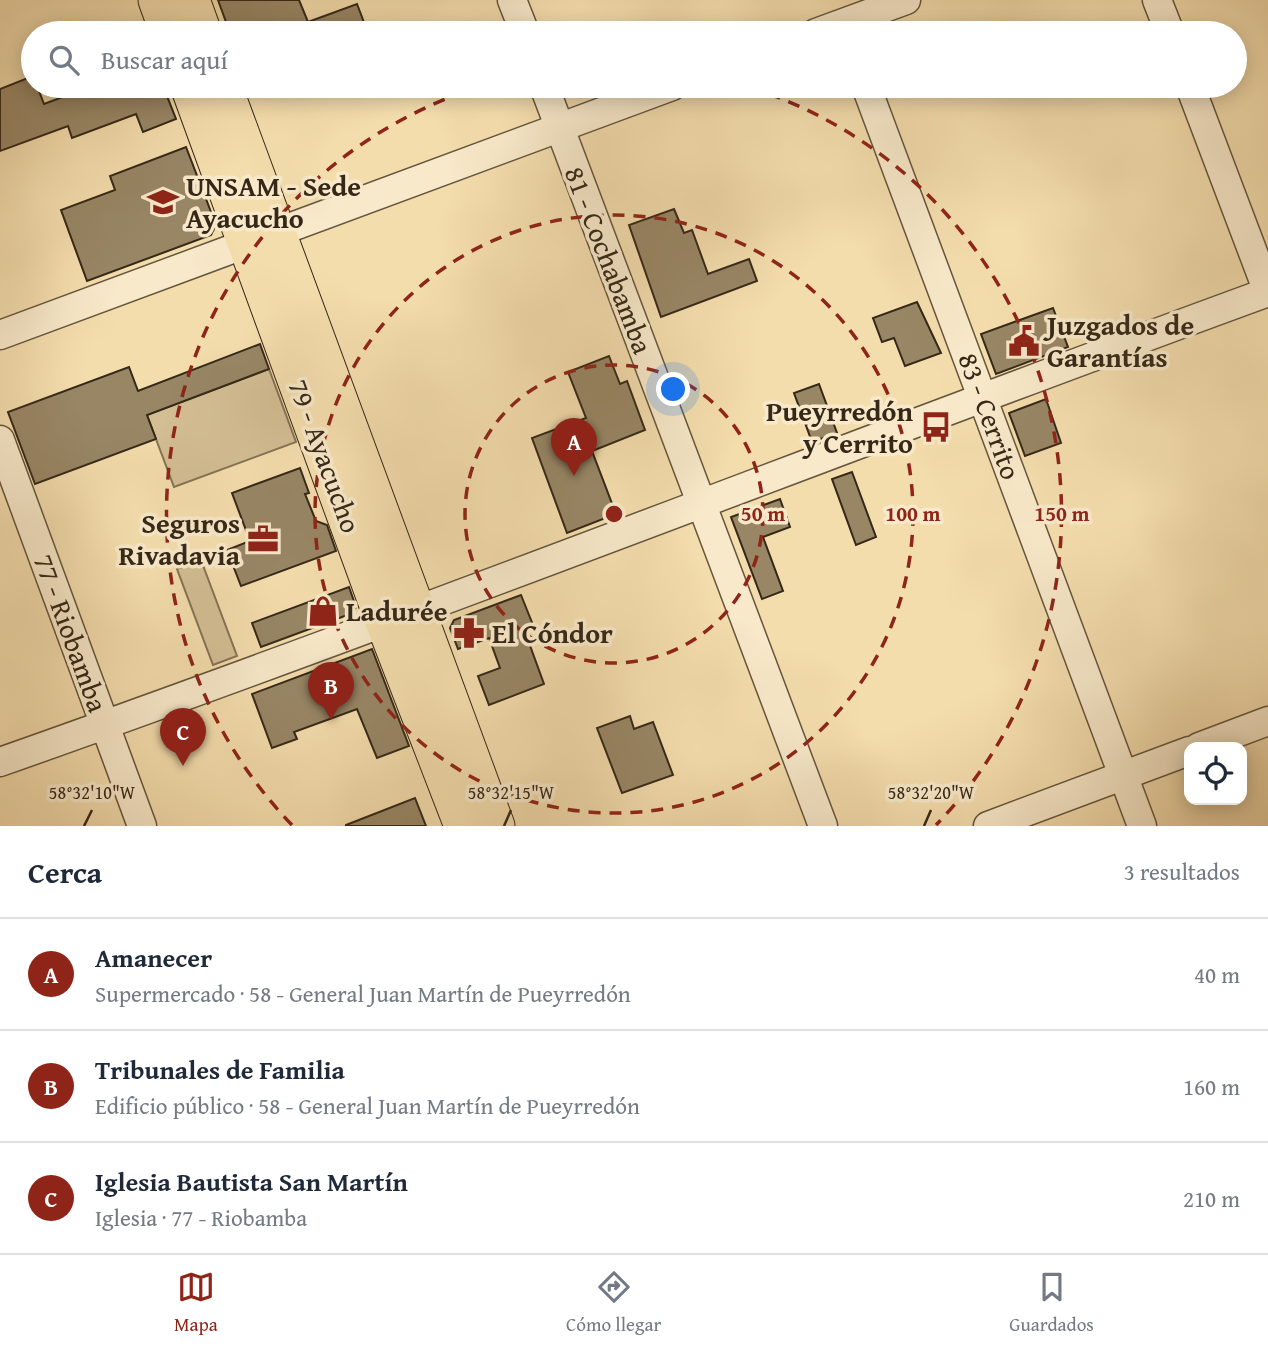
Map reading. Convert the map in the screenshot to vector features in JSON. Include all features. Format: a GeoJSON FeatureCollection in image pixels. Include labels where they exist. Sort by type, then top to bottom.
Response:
{"type":"FeatureCollection","features":[{"type":"Feature","properties":{"kind":"main road"},"geometry":{"type":"LineString","coordinates":[[157,0],[165,21]]}},
{"type":"Feature","properties":{"kind":"main road"},"geometry":{"type":"LineString","coordinates":[[191,0],[199,21]]}},
{"type":"Feature","properties":{"kind":"main road","name":"79 - Ayacucho"},"geometry":{"type":"LineString","coordinates":[[195,98],[262,239],[401,618],[463,826]]}},
{"type":"Feature","properties":{"kind":"main road","name":"79 - Ayacucho"},"geometry":{"type":"LineString","coordinates":[[226,98],[262,239]]}},
{"type":"Feature","properties":{"kind":"main road","name":"79 - Ayacucho"},"geometry":{"type":"LineString","coordinates":[[401,618],[496,826]]}},
{"type":"Feature","properties":{"kind":"street"},"geometry":{"type":"LineString","coordinates":[[512,0],[520,21]]}},
{"type":"Feature","properties":{"kind":"street"},"geometry":{"type":"LineString","coordinates":[[842,19],[906,0]]}},
{"type":"Feature","properties":{"kind":"street"},"geometry":{"type":"LineString","coordinates":[[1157,0],[1165,21]]}},
{"type":"Feature","properties":{"kind":"street","name":"81 - Cochabamba"},"geometry":{"type":"LineString","coordinates":[[548,98],[823,826]]}},
{"type":"Feature","properties":{"kind":"street"},"geometry":{"type":"LineString","coordinates":[[0,335],[639,98]]}},
{"type":"Feature","properties":{"kind":"street","name":"83 - Cerrito"},"geometry":{"type":"LineString","coordinates":[[870,98],[1142,826]]}},
{"type":"Feature","properties":{"kind":"street"},"geometry":{"type":"LineString","coordinates":[[0,762],[401,618],[982,396],[1268,292],[1195,98]]}},
{"type":"Feature","properties":{"kind":"street","name":"77 - Riobamba"},"geometry":{"type":"LineString","coordinates":[[0,440],[142,826]]}},
{"type":"Feature","properties":{"kind":"street"},"geometry":{"type":"LineString","coordinates":[[1212,742],[1268,721]]}},
{"type":"Feature","properties":{"kind":"street"},"geometry":{"type":"LineString","coordinates":[[988,826],[1184,753]]}},
{"type":"Feature","properties":{"kind":"shaded area"},"geometry":{"type":"Polygon","coordinates":[[[269,369],[296,442],[174,487],[147,415],[269,369]]]}},
{"type":"Feature","properties":{"kind":"shaded area"},"geometry":{"type":"Polygon","coordinates":[[[201,560],[237,656],[213,665],[177,569],[201,560]]]}},
{"type":"Feature","properties":{"kind":"building"},"geometry":{"type":"Polygon","coordinates":[[[218,0],[299,0],[308,21],[226,21],[218,0]]]}},
{"type":"Feature","properties":{"kind":"building"},"geometry":{"type":"Polygon","coordinates":[[[357,4],[363,21],[311,21],[357,4]]]}},
{"type":"Feature","properties":{"kind":"building"},"geometry":{"type":"Polygon","coordinates":[[[21,81],[21,98],[42,98],[44,104],[60,98],[168,98],[176,119],[143,132],[136,114],[72,138],[68,126],[0,151],[0,89],[21,81]]]}},
{"type":"Feature","properties":{"kind":"building","name":"UNSAM - Sede Ayacucho"},"geometry":{"type":"Polygon","coordinates":[[[186,147],[216,225],[211,235],[87,281],[61,210],[115,190],[110,176],[186,147]]]}},
{"type":"Feature","properties":{"kind":"building"},"geometry":{"type":"Polygon","coordinates":[[[674,209],[684,233],[692,230],[708,274],[749,259],[757,281],[661,317],[629,225],[674,209]]]}},
{"type":"Feature","properties":{"kind":"building"},"geometry":{"type":"Polygon","coordinates":[[[917,302],[941,353],[905,366],[894,338],[882,342],[873,318],[917,302]]]}},
{"type":"Feature","properties":{"kind":"building","name":"Juzgados de Garantías"},"geometry":{"type":"Polygon","coordinates":[[[1053,308],[1068,347],[996,374],[981,334],[1053,308]]]}},
{"type":"Feature","properties":{"kind":"building"},"geometry":{"type":"Polygon","coordinates":[[[260,344],[269,369],[147,415],[156,439],[35,484],[8,412],[129,367],[138,391],[260,344]]]}},
{"type":"Feature","properties":{"kind":"building"},"geometry":{"type":"Polygon","coordinates":[[[609,356],[620,384],[627,381],[645,430],[592,451],[616,514],[567,533],[532,438],[586,418],[568,372],[609,356]]]}},
{"type":"Feature","properties":{"kind":"building"},"geometry":{"type":"Polygon","coordinates":[[[819,384],[837,433],[812,442],[794,393],[819,384]]]}},
{"type":"Feature","properties":{"kind":"building"},"geometry":{"type":"Polygon","coordinates":[[[1046,399],[1061,443],[1025,456],[1009,413],[1046,399]]]}},
{"type":"Feature","properties":{"kind":"building","name":"Seguros Rivadavia"},"geometry":{"type":"Polygon","coordinates":[[[300,468],[309,493],[305,494],[316,521],[327,525],[336,551],[241,586],[227,550],[250,541],[232,493],[300,468]]]}},
{"type":"Feature","properties":{"kind":"building"},"geometry":{"type":"Polygon","coordinates":[[[852,472],[876,537],[856,545],[832,479],[852,472]]]}},
{"type":"Feature","properties":{"kind":"building"},"geometry":{"type":"Polygon","coordinates":[[[780,499],[790,527],[763,537],[783,591],[762,599],[731,517],[780,499]]]}},
{"type":"Feature","properties":{"kind":"building"},"geometry":{"type":"Polygon","coordinates":[[[349,587],[356,607],[353,613],[261,647],[252,623],[349,587]]]}},
{"type":"Feature","properties":{"kind":"building"},"geometry":{"type":"Polygon","coordinates":[[[521,595],[533,625],[524,629],[544,684],[489,705],[478,676],[500,668],[489,638],[458,649],[450,628],[454,620],[521,595]]]}},
{"type":"Feature","properties":{"kind":"building"},"geometry":{"type":"Polygon","coordinates":[[[372,649],[409,746],[377,758],[357,709],[294,732],[297,739],[272,748],[252,694],[372,649]]]}},
{"type":"Feature","properties":{"kind":"building"},"geometry":{"type":"Polygon","coordinates":[[[630,716],[634,729],[653,722],[673,775],[622,793],[597,728],[630,716]]]}},
{"type":"Feature","properties":{"kind":"building"},"geometry":{"type":"Polygon","coordinates":[[[415,798],[426,826],[346,826],[346,825],[415,798]]]}},
{"type":"Feature","properties":{"kind":"place","name":"UNSAM - Sede Ayacucho"},"geometry":{"type":"Point","coordinates":[163,202]}},
{"type":"Feature","properties":{"kind":"place","name":"Juzgados de Garantías"},"geometry":{"type":"Point","coordinates":[1024,341]}},
{"type":"Feature","properties":{"kind":"place","name":"Pueyrredón y Cerrito"},"geometry":{"type":"Point","coordinates":[936,427]}},
{"type":"Feature","properties":{"kind":"place","name":"Amanecer"},"geometry":{"type":"Point","coordinates":[574,476]}},
{"type":"Feature","properties":{"kind":"place","name":"Seguros Rivadavia"},"geometry":{"type":"Point","coordinates":[263,539]}},
{"type":"Feature","properties":{"kind":"place","name":"Ladurée"},"geometry":{"type":"Point","coordinates":[323,611]}},
{"type":"Feature","properties":{"kind":"place","name":"El Cóndor"},"geometry":{"type":"Point","coordinates":[469,633]}},
{"type":"Feature","properties":{"kind":"place","name":"Tribunales de Familia"},"geometry":{"type":"Point","coordinates":[331,720]}},
{"type":"Feature","properties":{"kind":"place","name":"Iglesia Bautista San Martín"},"geometry":{"type":"Point","coordinates":[183,766]}}]}
